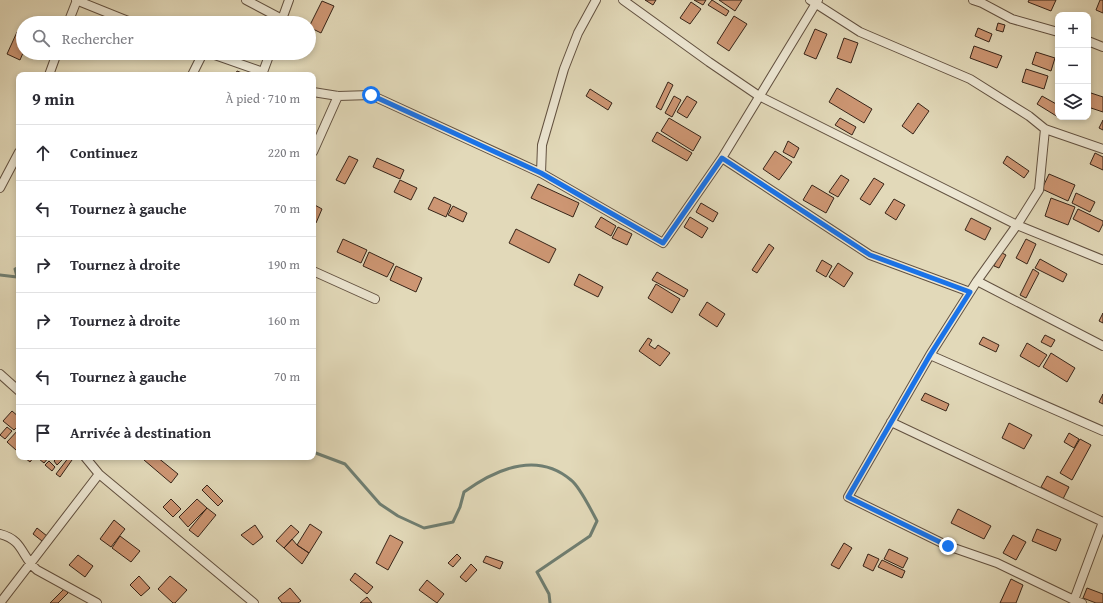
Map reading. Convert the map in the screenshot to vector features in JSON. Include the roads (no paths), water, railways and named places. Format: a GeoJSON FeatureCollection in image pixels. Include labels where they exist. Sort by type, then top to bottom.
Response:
{"type":"FeatureCollection","features":[{"type":"Feature","properties":{"kind":"street"},"geometry":{"type":"LineString","coordinates":[[71,16],[77,0],[117,16]]}},
{"type":"Feature","properties":{"kind":"street"},"geometry":{"type":"LineString","coordinates":[[246,0],[273,16]]}},
{"type":"Feature","properties":{"kind":"street"},"geometry":{"type":"LineString","coordinates":[[284,16],[289,0]]}},
{"type":"Feature","properties":{"kind":"street"},"geometry":{"type":"LineString","coordinates":[[541,173],[542,145],[564,69],[578,33],[596,0]]}},
{"type":"Feature","properties":{"kind":"street"},"geometry":{"type":"LineString","coordinates":[[623,0],[759,96],[1017,224],[1103,260]]}},
{"type":"Feature","properties":{"kind":"street"},"geometry":{"type":"LineString","coordinates":[[973,0],[982,3],[1012,19],[1055,31]]}},
{"type":"Feature","properties":{"kind":"street"},"geometry":{"type":"LineString","coordinates":[[316,92],[338,96],[371,95],[541,173],[663,243],[722,158],[814,1],[860,32],[970,79],[1029,116],[1045,128],[1103,149]]}},
{"type":"Feature","properties":{"kind":"street"},"geometry":{"type":"LineString","coordinates":[[1091,42],[1103,47]]}},
{"type":"Feature","properties":{"kind":"street"},"geometry":{"type":"LineString","coordinates":[[50,72],[54,60]]}},
{"type":"Feature","properties":{"kind":"street"},"geometry":{"type":"LineString","coordinates":[[194,72],[200,60]]}},
{"type":"Feature","properties":{"kind":"street"},"geometry":{"type":"LineString","coordinates":[[228,60],[261,72]]}},
{"type":"Feature","properties":{"kind":"street"},"geometry":{"type":"LineString","coordinates":[[266,72],[269,60]]}},
{"type":"Feature","properties":{"kind":"street"},"geometry":{"type":"LineString","coordinates":[[316,145],[338,96]]}},
{"type":"Feature","properties":{"kind":"street"},"geometry":{"type":"LineString","coordinates":[[1045,128],[1039,190],[977,281],[930,355],[848,497],[948,546],[997,563],[1082,603]]}},
{"type":"Feature","properties":{"kind":"street"},"geometry":{"type":"LineString","coordinates":[[0,188],[16,158]]}},
{"type":"Feature","properties":{"kind":"street"},"geometry":{"type":"LineString","coordinates":[[722,158],[870,255],[970,292]]}},
{"type":"Feature","properties":{"kind":"street"},"geometry":{"type":"LineString","coordinates":[[316,272],[375,299]]}},
{"type":"Feature","properties":{"kind":"street"},"geometry":{"type":"LineString","coordinates":[[977,281],[1103,346]]}},
{"type":"Feature","properties":{"kind":"street"},"geometry":{"type":"LineString","coordinates":[[930,355],[1103,431]]}},
{"type":"Feature","properties":{"kind":"street"},"geometry":{"type":"LineString","coordinates":[[0,374],[16,388]]}},
{"type":"Feature","properties":{"kind":"street"},"geometry":{"type":"LineString","coordinates":[[891,422],[1103,522],[1074,600]]}},
{"type":"Feature","properties":{"kind":"street"},"geometry":{"type":"LineString","coordinates":[[87,460],[99,474],[254,603]]}},
{"type":"Feature","properties":{"kind":"street"},"geometry":{"type":"LineString","coordinates":[[0,603],[99,474]]}},
{"type":"Feature","properties":{"kind":"street"},"geometry":{"type":"LineString","coordinates":[[0,534],[5,535],[19,544],[30,564],[37,570],[97,603]]}},
{"type":"Feature","properties":{"kind":"waterway"},"geometry":{"type":"LineString","coordinates":[[16,268],[16,273]]}},
{"type":"Feature","properties":{"kind":"waterway"},"geometry":{"type":"LineString","coordinates":[[0,275],[16,277]]}},
{"type":"Feature","properties":{"kind":"waterway"},"geometry":{"type":"LineString","coordinates":[[316,453],[345,464],[380,504],[398,516],[424,528],[453,522],[460,507],[464,492],[489,476],[503,470],[517,466],[531,465],[544,466],[558,471],[571,480],[578,488],[597,521],[590,536],[537,572],[549,594],[550,603]]}}]}
